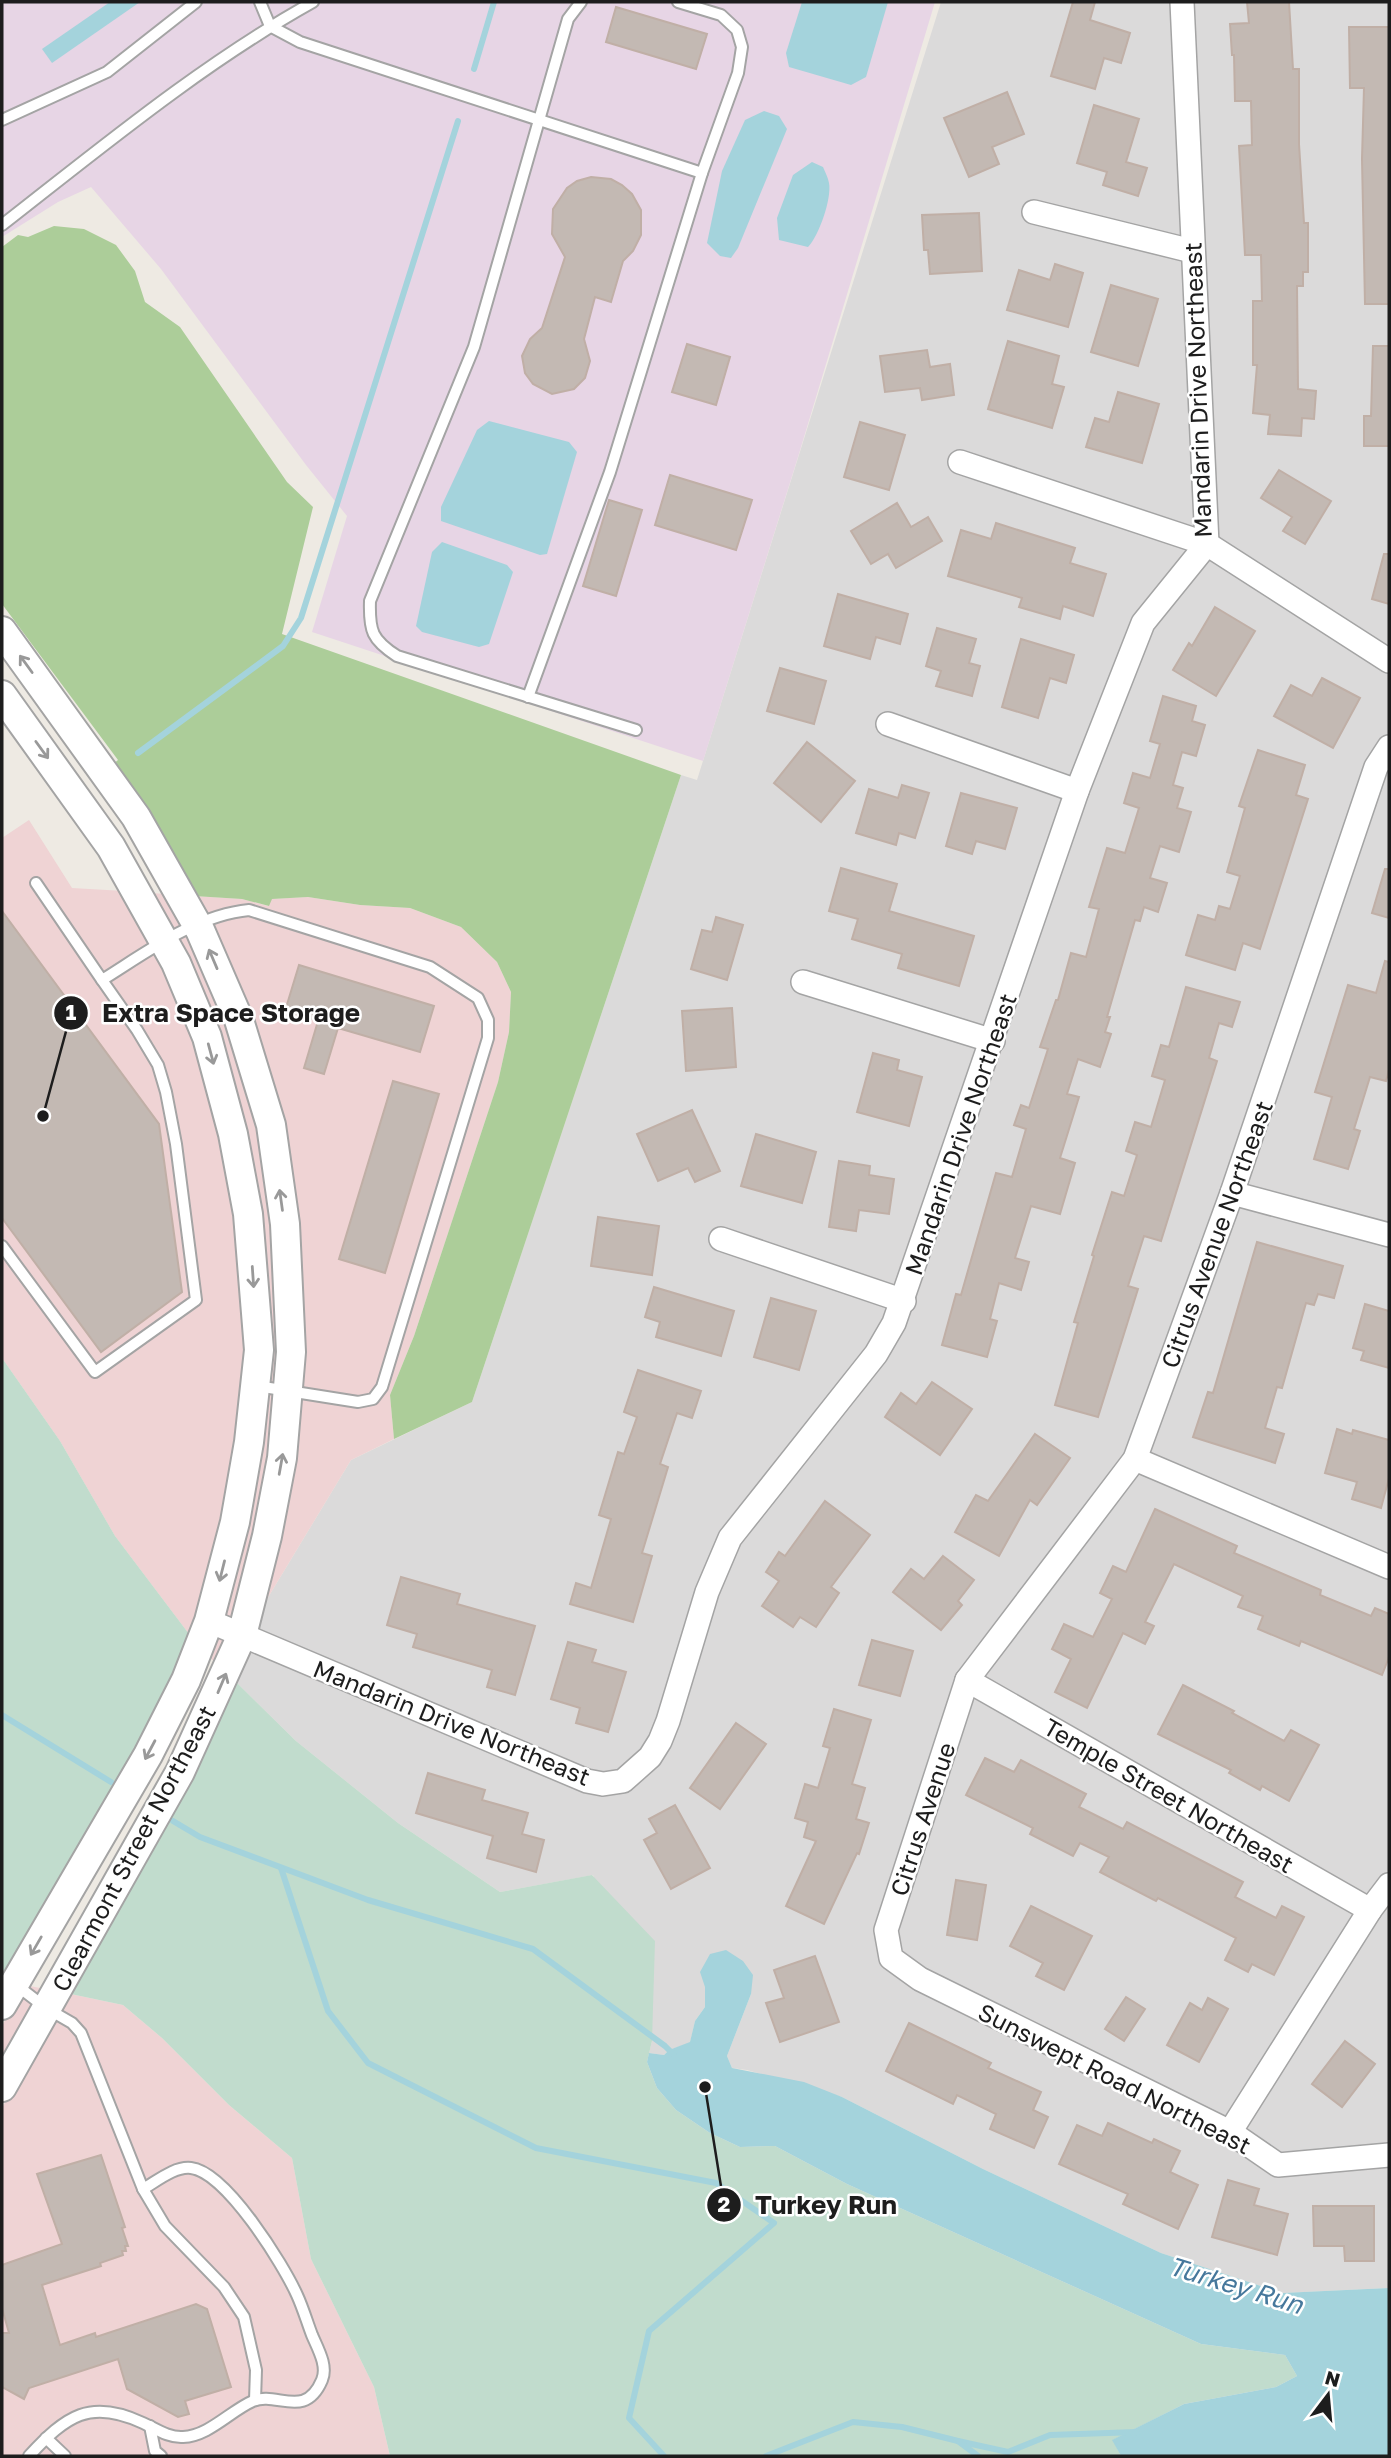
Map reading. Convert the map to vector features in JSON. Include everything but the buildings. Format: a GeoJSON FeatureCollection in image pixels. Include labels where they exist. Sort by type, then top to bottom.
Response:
{"type":"FeatureCollection","features":[{"type":"Feature","properties":{"kind":"street","name":"Mandarin Drive Northeast"},"geometry":{"type":"LineString","coordinates":[[209,1621],[567,1774],[603,1784],[623,1781],[643,1765],[660,1741],[707,1592],[730,1538],[876,1354],[904,1301],[1077,791],[1143,623],[1207,544],[1182,2]]}},
{"type":"Feature","properties":{"kind":"street"},"geometry":{"type":"LineString","coordinates":[[1034,212],[1192,251]]}},
{"type":"Feature","properties":{"kind":"street"},"geometry":{"type":"LineString","coordinates":[[960,462],[1207,544],[1389,661]]}},
{"type":"Feature","properties":{"kind":"street","name":"Clearmont Street Northeast"},"geometry":{"type":"LineString","coordinates":[[2,631],[136,817],[198,925],[239,1020],[271,1125],[285,1224],[291,1352],[282,1458],[267,1536],[242,1635],[180,1772],[2,2087]]}},
{"type":"Feature","properties":{"kind":"street","name":"Clearmont Street Northeast"},"geometry":{"type":"LineString","coordinates":[[2,695],[111,847],[176,963],[207,1037],[233,1133],[248,1214],[259,1350],[249,1442],[234,1522],[209,1621],[186,1680],[148,1755],[8,1994]]}},
{"type":"Feature","properties":{"kind":"street"},"geometry":{"type":"LineString","coordinates":[[888,724],[1077,791]]}},
{"type":"Feature","properties":{"kind":"street","name":"Citrus Avenue Northeast"},"geometry":{"type":"LineString","coordinates":[[967,1680],[1135,1459],[1233,1193],[1376,767],[1389,747]]}},
{"type":"Feature","properties":{"kind":"street"},"geometry":{"type":"LineString","coordinates":[[803,982],[993,1041]]}},
{"type":"Feature","properties":{"kind":"street"},"geometry":{"type":"LineString","coordinates":[[1233,1193],[1389,1235]]}},
{"type":"Feature","properties":{"kind":"street"},"geometry":{"type":"LineString","coordinates":[[721,1239],[904,1301]]}},
{"type":"Feature","properties":{"kind":"street"},"geometry":{"type":"LineString","coordinates":[[1135,1459],[1389,1567]]}},
{"type":"Feature","properties":{"kind":"street","name":"Temple Street Northeast"},"geometry":{"type":"LineString","coordinates":[[967,1680],[1370,1910]]}},
{"type":"Feature","properties":{"kind":"street","name":"Citrus Avenue"},"geometry":{"type":"LineString","coordinates":[[891,1958],[886,1930],[967,1680]]}},
{"type":"Feature","properties":{"kind":"street"},"geometry":{"type":"LineString","coordinates":[[1230,2132],[1370,1910],[1389,1885]]}},
{"type":"Feature","properties":{"kind":"street","name":"Sunswept Road Northeast"},"geometry":{"type":"LineString","coordinates":[[891,1958],[920,1979],[1230,2132],[1278,2165],[1389,2155]]}},
{"type":"Feature","properties":{"kind":"lane"},"geometry":{"type":"LineString","coordinates":[[2,120],[107,72],[196,2]]}},
{"type":"Feature","properties":{"kind":"lane"},"geometry":{"type":"LineString","coordinates":[[260,2],[270,26],[300,43],[702,173]]}},
{"type":"Feature","properties":{"kind":"lane"},"geometry":{"type":"LineString","coordinates":[[2,225],[149,111],[270,26],[313,2]]}},
{"type":"Feature","properties":{"kind":"lane"},"geometry":{"type":"LineString","coordinates":[[580,2],[568,19],[474,347],[370,601],[370,625],[379,645],[397,656],[636,730]]}},
{"type":"Feature","properties":{"kind":"lane"},"geometry":{"type":"LineString","coordinates":[[528,697],[610,472],[702,173],[738,73],[742,47],[737,30],[721,15],[677,2]]}},
{"type":"Feature","properties":{"kind":"lane"},"geometry":{"type":"LineString","coordinates":[[2,1246],[95,1372],[196,1300],[176,1144],[158,1065],[36,883]]}},
{"type":"Feature","properties":{"kind":"lane"},"geometry":{"type":"LineString","coordinates":[[102,980],[164,942],[198,925],[229,912],[249,910],[430,967],[478,998],[488,1020],[488,1038],[382,1387],[373,1399],[358,1402],[255,1386]]}},
{"type":"Feature","properties":{"kind":"lane"},"geometry":{"type":"LineString","coordinates":[[8,1994],[47,2008],[72,2023],[81,2033],[143,2189],[165,2226],[224,2287],[244,2317],[256,2370],[255,2400]]}},
{"type":"Feature","properties":{"kind":"lane"},"geometry":{"type":"LineString","coordinates":[[29,2456],[70,2419],[94,2411],[113,2411],[170,2436],[184,2437],[201,2432],[255,2400],[302,2402],[313,2395],[323,2378],[323,2364],[297,2295],[253,2222],[217,2182],[204,2172],[190,2168],[176,2171],[143,2189]]}},
{"type":"Feature","properties":{"kind":"lane"},"geometry":{"type":"LineString","coordinates":[[150,2426],[155,2451],[161,2456]]}},
{"type":"Feature","properties":{"kind":"lane"},"geometry":{"type":"LineString","coordinates":[[46,2438],[65,2456]]}},
{"type":"Feature","properties":{"kind":"shaded area"},"geometry":{"type":"Polygon","coordinates":[[[2,2],[935,2],[703,761],[312,632],[347,516],[161,269],[91,187],[58,202],[2,237],[2,2]]]}},
{"type":"Feature","properties":{"kind":"shaded area"},"geometry":{"type":"Polygon","coordinates":[[[941,2],[1389,2],[1389,2288],[1282,2293],[1161,2253],[983,2169],[842,2097],[732,2068],[727,2056],[751,1994],[705,1987],[705,2007],[695,2021],[690,2043],[669,2050],[664,2055],[649,2053],[652,2041],[593,1875],[500,1892],[398,1823],[296,1741],[234,1680],[258,1614],[351,1460],[472,1402],[681,775],[697,780],[941,2]]]}},
{"type":"Feature","properties":{"kind":"shaded area"},"geometry":{"type":"Polygon","coordinates":[[[29,820],[72,888],[124,891],[167,969],[197,1041],[238,1217],[248,1351],[224,1520],[192,1638],[115,1536],[60,1441],[2,1358],[2,838],[29,820]]]}},
{"type":"Feature","properties":{"kind":"shaded area"},"geometry":{"type":"Polygon","coordinates":[[[149,893],[167,894],[192,936],[229,1025],[261,1129],[274,1226],[281,1352],[272,1457],[257,1534],[218,1665],[207,1655],[219,1625],[259,1213],[149,893]]]}},
{"type":"Feature","properties":{"kind":"shaded area"},"geometry":{"type":"Polygon","coordinates":[[[194,896],[242,899],[268,906],[271,899],[308,897],[360,905],[410,908],[461,927],[497,962],[511,992],[509,1032],[498,1082],[414,1336],[390,1395],[394,1439],[351,1460],[258,1614],[295,1221],[194,896]]]}},
{"type":"Feature","properties":{"kind":"shaded area"},"geometry":{"type":"Polygon","coordinates":[[[25,1985],[45,1989],[2,2066],[2,2026],[25,1985]]]}},
{"type":"Feature","properties":{"kind":"shaded area"},"geometry":{"type":"Polygon","coordinates":[[[66,1993],[123,2005],[162,2038],[229,2105],[292,2158],[311,2259],[374,2387],[390,2456],[2,2456],[2,2108],[66,1993]]]}},
{"type":"Feature","properties":{"kind":"green space"},"geometry":{"type":"Polygon","coordinates":[[[54,226],[84,229],[116,245],[135,271],[145,302],[180,327],[287,482],[313,507],[282,634],[681,775],[472,1402],[394,1439],[390,1395],[414,1336],[498,1082],[509,1032],[511,992],[497,962],[461,927],[410,908],[360,905],[308,897],[272,899],[269,906],[242,899],[194,896],[112,765],[118,760],[2,604],[2,247],[18,235],[28,237],[54,226]]]}},
{"type":"Feature","properties":{"kind":"green space"},"geometry":{"type":"Polygon","coordinates":[[[2,1358],[60,1441],[115,1536],[192,1638],[139,1749],[2,1981],[2,1358]]]}},
{"type":"Feature","properties":{"kind":"green space"},"geometry":{"type":"Polygon","coordinates":[[[234,1680],[296,1741],[398,1823],[500,1892],[592,1875],[655,1941],[652,2041],[647,2062],[657,2088],[676,2110],[710,2133],[740,2147],[775,2146],[847,2184],[1201,2344],[1285,2355],[1297,2376],[1276,2387],[1184,2404],[1113,2440],[1121,2456],[390,2456],[374,2387],[311,2259],[292,2158],[229,2105],[162,2038],[123,2005],[66,1993],[234,1680]]]}},
{"type":"Feature","properties":{"kind":"water"},"geometry":{"type":"Polygon","coordinates":[[[110,2],[140,2],[52,63],[42,49],[110,2]]]}},
{"type":"Feature","properties":{"kind":"water"},"geometry":{"type":"Polygon","coordinates":[[[802,2],[888,2],[866,77],[851,85],[789,67],[786,53],[802,2]]]}},
{"type":"Feature","properties":{"kind":"water"},"geometry":{"type":"Polygon","coordinates":[[[764,111],[779,116],[787,129],[738,248],[731,258],[720,256],[707,243],[722,171],[745,120],[764,111]]]}},
{"type":"Feature","properties":{"kind":"water"},"geometry":{"type":"Polygon","coordinates":[[[812,162],[823,167],[829,181],[829,190],[827,207],[820,226],[808,247],[779,240],[777,218],[793,175],[812,162]]]}},
{"type":"Feature","properties":{"kind":"water"},"geometry":{"type":"Polygon","coordinates":[[[489,421],[569,442],[577,452],[547,554],[540,555],[441,521],[441,507],[477,430],[489,421]]]}},
{"type":"Feature","properties":{"kind":"water"},"geometry":{"type":"Polygon","coordinates":[[[442,542],[507,565],[513,572],[489,644],[479,647],[422,632],[416,626],[432,552],[442,542]]]}},
{"type":"Feature","properties":{"kind":"water"},"geometry":{"type":"Polygon","coordinates":[[[726,1950],[743,1961],[753,1975],[751,1994],[727,2056],[732,2068],[804,2082],[842,2097],[983,2169],[1161,2253],[1282,2293],[1389,2288],[1389,2456],[1121,2456],[1112,2440],[1184,2404],[1276,2387],[1297,2376],[1285,2355],[1201,2344],[847,2184],[775,2146],[740,2147],[710,2133],[676,2110],[657,2088],[647,2062],[649,2053],[664,2055],[669,2050],[690,2042],[695,2021],[705,2007],[705,1987],[700,1972],[710,1954],[726,1950]]]}},
{"type":"Feature","properties":{"kind":"waterway"},"geometry":{"type":"LineString","coordinates":[[474,69],[494,2]]}},
{"type":"Feature","properties":{"kind":"waterway"},"geometry":{"type":"LineString","coordinates":[[138,753],[283,646],[301,618],[458,121]]}},
{"type":"Feature","properties":{"kind":"waterway","name":"Turkey Run"},"geometry":{"type":"LineString","coordinates":[[2,1715],[111,1782]]}},
{"type":"Feature","properties":{"kind":"waterway","name":"Turkey Run"},"geometry":{"type":"LineString","coordinates":[[173,1821],[200,1837],[368,1900],[533,1949],[673,2054]]}},
{"type":"Feature","properties":{"kind":"waterway"},"geometry":{"type":"LineString","coordinates":[[281,1868],[328,2011],[368,2063],[536,2148],[716,2183],[774,2223],[649,2331],[629,2418],[664,2456]]}},
{"type":"Feature","properties":{"kind":"waterway"},"geometry":{"type":"LineString","coordinates":[[766,2456],[853,2422],[902,2427],[958,2441],[978,2456]]}},
{"type":"Feature","properties":{"kind":"waterway"},"geometry":{"type":"LineString","coordinates":[[958,2441],[1008,2452],[1050,2435],[1137,2432]]}},
{"type":"Feature","properties":{"kind":"place","name":"Extra Space Storage"},"geometry":{"type":"Point","coordinates":[43,1116]}},
{"type":"Feature","properties":{"kind":"place","name":"Turkey Run"},"geometry":{"type":"Point","coordinates":[705,2087]}}]}
